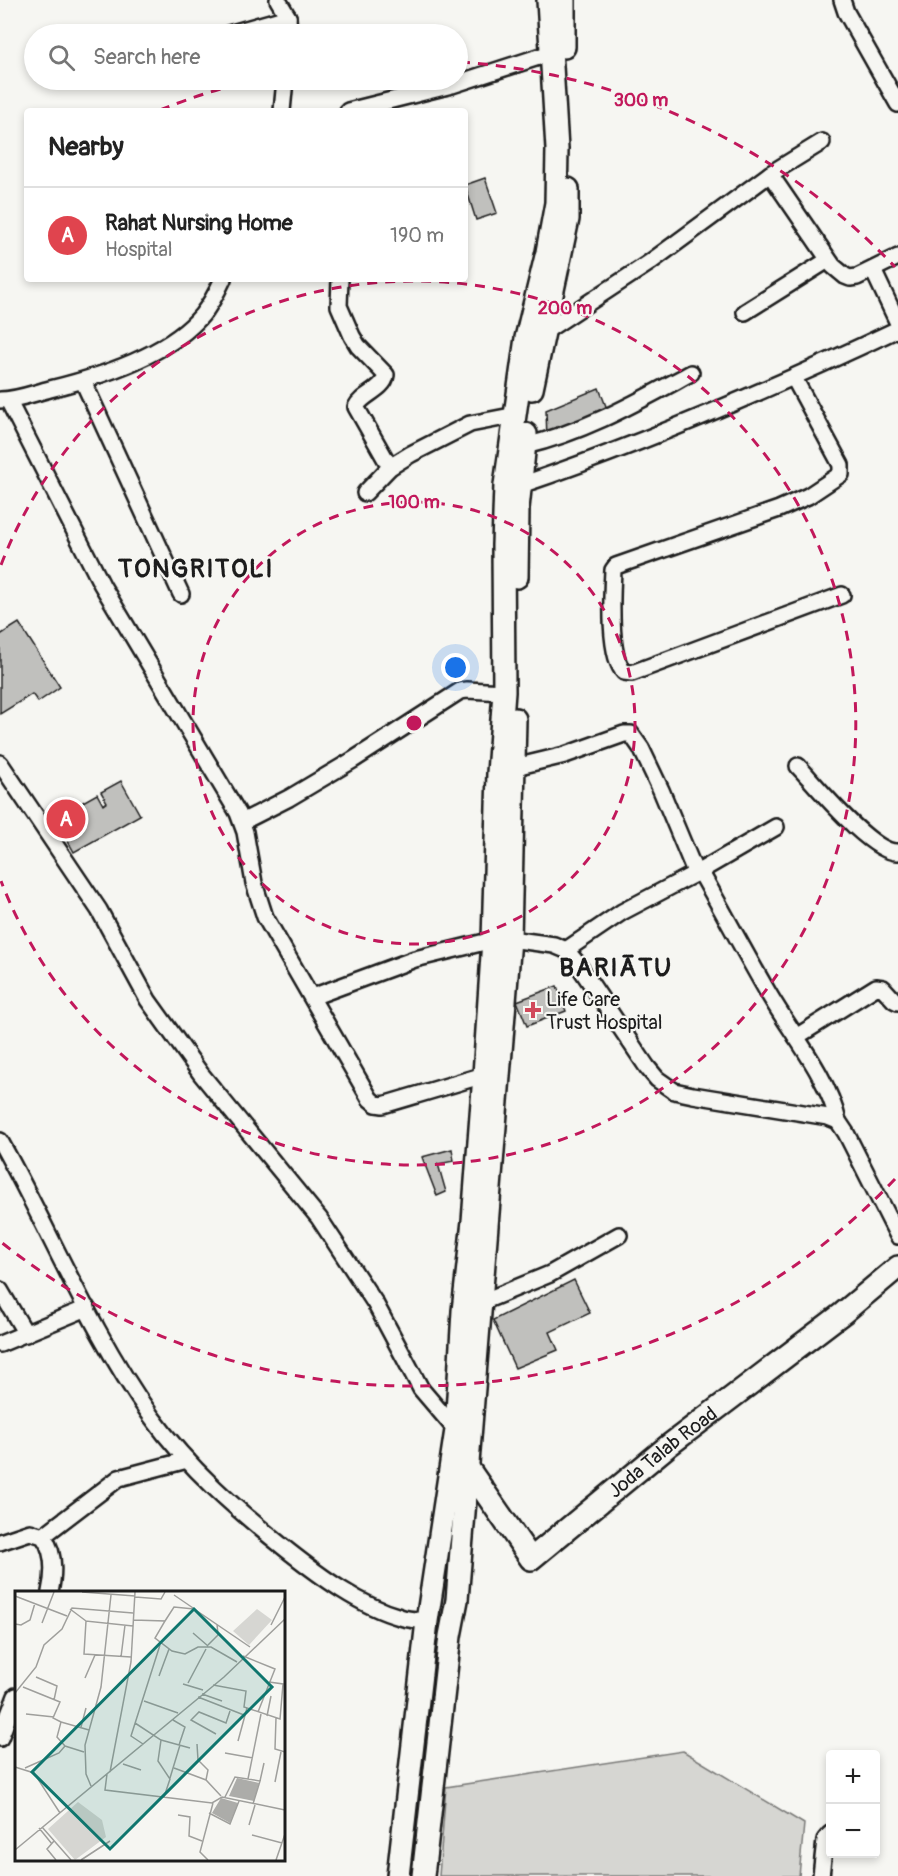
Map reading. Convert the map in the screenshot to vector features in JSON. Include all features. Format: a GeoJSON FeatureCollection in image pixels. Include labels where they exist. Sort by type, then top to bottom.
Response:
{"type":"FeatureCollection","features":[{"type":"Feature","properties":{"kind":"main road"},"geometry":{"type":"LineString","coordinates":[[423,1876],[450,1636],[457,1600],[460,1463],[456,1430],[463,1311],[473,1221],[484,1075],[502,940],[498,773],[504,692],[506,475],[526,338],[547,252],[556,203],[557,149],[548,0]]}},
{"type":"Feature","properties":{"kind":"main road"},"geometry":{"type":"LineString","coordinates":[[398,1876],[427,1621],[460,1463],[482,1302],[514,767],[518,508],[528,407],[568,219],[564,0]]}},
{"type":"Feature","properties":{"kind":"main road","name":"Joda Talab Road"},"geometry":{"type":"LineString","coordinates":[[460,1463],[531,1559],[668,1446],[898,1267]]}},
{"type":"Feature","properties":{"kind":"street"},"geometry":{"type":"LineString","coordinates":[[278,0],[288,17],[288,24]]}},
{"type":"Feature","properties":{"kind":"street"},"geometry":{"type":"LineString","coordinates":[[842,0],[846,12],[898,104]]}},
{"type":"Feature","properties":{"kind":"street"},"geometry":{"type":"LineString","coordinates":[[263,24],[288,17]]}},
{"type":"Feature","properties":{"kind":"street"},"geometry":{"type":"LineString","coordinates":[[468,80],[551,53]]}},
{"type":"Feature","properties":{"kind":"street"},"geometry":{"type":"LineString","coordinates":[[282,108],[284,90]]}},
{"type":"Feature","properties":{"kind":"street"},"geometry":{"type":"LineString","coordinates":[[360,108],[432,90]]}},
{"type":"Feature","properties":{"kind":"street"},"geometry":{"type":"LineString","coordinates":[[544,332],[649,263],[770,174],[822,142]]}},
{"type":"Feature","properties":{"kind":"street"},"geometry":{"type":"LineString","coordinates":[[770,174],[828,260],[839,272],[850,278],[873,270],[898,257]]}},
{"type":"Feature","properties":{"kind":"street"},"geometry":{"type":"LineString","coordinates":[[746,312],[828,260]]}},
{"type":"Feature","properties":{"kind":"street"},"geometry":{"type":"LineString","coordinates":[[873,270],[898,323]]}},
{"type":"Feature","properties":{"kind":"street"},"geometry":{"type":"LineString","coordinates":[[221,282],[204,314],[169,343],[115,370],[83,381],[4,400],[102,585],[242,822],[254,883],[265,916],[370,1099],[376,1104],[383,1105],[484,1075]]}},
{"type":"Feature","properties":{"kind":"street"},"geometry":{"type":"LineString","coordinates":[[340,282],[339,306],[352,336],[358,346],[386,375],[384,382],[360,401],[356,407],[390,467]]}},
{"type":"Feature","properties":{"kind":"street"},"geometry":{"type":"LineString","coordinates":[[521,485],[602,458],[794,378],[898,329]]}},
{"type":"Feature","properties":{"kind":"street"},"geometry":{"type":"LineString","coordinates":[[525,446],[567,435],[691,373]]}},
{"type":"Feature","properties":{"kind":"street"},"geometry":{"type":"LineString","coordinates":[[794,378],[841,465],[841,474],[797,502],[616,566],[613,570],[612,622],[618,663],[624,672],[632,673],[842,595]]}},
{"type":"Feature","properties":{"kind":"street"},"geometry":{"type":"LineString","coordinates":[[83,381],[181,594]]}},
{"type":"Feature","properties":{"kind":"street"},"geometry":{"type":"LineString","coordinates":[[365,494],[390,467],[411,454],[470,424],[516,415]]}},
{"type":"Feature","properties":{"kind":"street"},"geometry":{"type":"LineString","coordinates":[[242,822],[289,798],[353,760],[460,691],[504,692]]}},
{"type":"Feature","properties":{"kind":"street"},"geometry":{"type":"LineString","coordinates":[[514,767],[566,755],[624,734],[631,734],[641,748],[698,872],[770,996],[826,1086],[838,1121],[846,1132],[898,1236]]}},
{"type":"Feature","properties":{"kind":"street"},"geometry":{"type":"LineString","coordinates":[[0,763],[99,910],[148,1000],[201,1074],[319,1218],[375,1303],[421,1389],[456,1430]]}},
{"type":"Feature","properties":{"kind":"street"},"geometry":{"type":"LineString","coordinates":[[798,765],[848,820],[865,835],[888,850],[898,852]]}},
{"type":"Feature","properties":{"kind":"street"},"geometry":{"type":"LineString","coordinates":[[566,951],[622,912],[776,827]]}},
{"type":"Feature","properties":{"kind":"street"},"geometry":{"type":"LineString","coordinates":[[312,997],[415,959],[502,940],[545,942],[566,951],[577,963],[646,1067],[664,1085],[674,1091],[693,1095],[815,1115],[838,1121]]}},
{"type":"Feature","properties":{"kind":"street"},"geometry":{"type":"LineString","coordinates":[[796,1037],[879,986],[898,1002]]}},
{"type":"Feature","properties":{"kind":"street"},"geometry":{"type":"LineString","coordinates":[[0,1141],[126,1378],[152,1417],[187,1460],[245,1516],[326,1581],[384,1612],[402,1618],[427,1621]]}},
{"type":"Feature","properties":{"kind":"street"},"geometry":{"type":"LineString","coordinates":[[482,1302],[550,1274],[619,1235]]}},
{"type":"Feature","properties":{"kind":"street"},"geometry":{"type":"LineString","coordinates":[[0,1290],[26,1334]]}},
{"type":"Feature","properties":{"kind":"street"},"geometry":{"type":"LineString","coordinates":[[0,1344],[87,1308]]}},
{"type":"Feature","properties":{"kind":"street"},"geometry":{"type":"LineString","coordinates":[[43,1536],[119,1478],[187,1460]]}},
{"type":"Feature","properties":{"kind":"street"},"geometry":{"type":"LineString","coordinates":[[0,1542],[30,1532],[43,1536],[51,1550],[53,1568],[50,1591]]}},
{"type":"Feature","properties":{"kind":"street"},"geometry":{"type":"LineString","coordinates":[[0,1738],[15,1699]]}},
{"type":"Feature","properties":{"kind":"street"},"geometry":{"type":"LineString","coordinates":[[821,1876],[826,1839]]}},
{"type":"Feature","properties":{"kind":"shaded area"},"geometry":{"type":"Polygon","coordinates":[[[683,1751],[804,1824],[799,1876],[439,1876],[446,1787],[683,1751]]]}},
{"type":"Feature","properties":{"kind":"building"},"geometry":{"type":"Polygon","coordinates":[[[485,178],[497,213],[476,220],[468,195],[468,184],[485,178]]]}},
{"type":"Feature","properties":{"kind":"building"},"geometry":{"type":"Polygon","coordinates":[[[599,388],[609,414],[547,439],[546,410],[599,388]]]}},
{"type":"Feature","properties":{"kind":"building"},"geometry":{"type":"Polygon","coordinates":[[[19,623],[60,687],[38,702],[32,694],[0,714],[0,635],[19,623]]]}},
{"type":"Feature","properties":{"kind":"building"},"geometry":{"type":"Polygon","coordinates":[[[121,781],[140,815],[74,852],[54,816],[76,804],[82,814],[86,812],[81,803],[97,794],[103,805],[107,802],[101,792],[121,781]]]}},
{"type":"Feature","properties":{"kind":"building"},"geometry":{"type":"Polygon","coordinates":[[[557,986],[566,1011],[527,1026],[517,1001],[557,986]]]}},
{"type":"Feature","properties":{"kind":"building"},"geometry":{"type":"Polygon","coordinates":[[[452,1149],[454,1161],[438,1164],[446,1192],[437,1196],[422,1157],[452,1149]]]}},
{"type":"Feature","properties":{"kind":"building"},"geometry":{"type":"Polygon","coordinates":[[[574,1280],[590,1313],[550,1332],[558,1350],[515,1368],[493,1320],[574,1280]]]}},
{"type":"Feature","properties":{"kind":"place","name":"Rahat Nursing Home"},"geometry":{"type":"Point","coordinates":[66,819]}},
{"type":"Feature","properties":{"kind":"place","name":"Life Care Trust Hospital"},"geometry":{"type":"Point","coordinates":[533,1010]}},
{"type":"Feature","properties":{"kind":"district","name":"TONGRITOLI"},"geometry":{"type":"Point","coordinates":[196,569]}},
{"type":"Feature","properties":{"kind":"district","name":"BARIĀTU"},"geometry":{"type":"Point","coordinates":[616,968]}}]}
